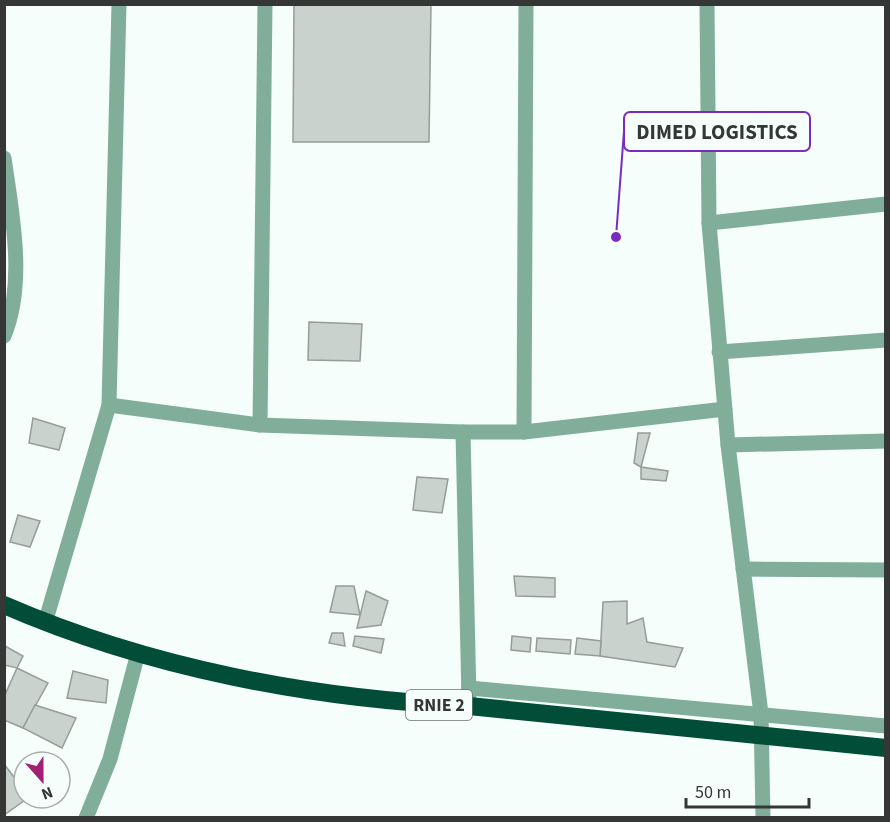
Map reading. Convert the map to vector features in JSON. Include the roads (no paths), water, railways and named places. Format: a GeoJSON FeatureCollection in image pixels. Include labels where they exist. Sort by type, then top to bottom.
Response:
{"type":"FeatureCollection","features":[{"type":"Feature","properties":{"kind":"highway","name":"RNIE 2"},"geometry":{"type":"LineString","coordinates":[[4,605],[45,623],[138,653],[233,676],[338,694],[412,704],[469,697],[760,736],[885,748]]}},
{"type":"Feature","properties":{"kind":"street"},"geometry":{"type":"LineString","coordinates":[[45,623],[109,405],[119,4]]}},
{"type":"Feature","properties":{"kind":"street"},"geometry":{"type":"LineString","coordinates":[[260,425],[265,4]]}},
{"type":"Feature","properties":{"kind":"street"},"geometry":{"type":"LineString","coordinates":[[524,432],[526,4]]}},
{"type":"Feature","properties":{"kind":"street"},"geometry":{"type":"LineString","coordinates":[[707,4],[710,223],[724,409],[761,714],[763,818]]}},
{"type":"Feature","properties":{"kind":"street"},"geometry":{"type":"LineString","coordinates":[[4,159],[12,217],[15,273],[13,316],[4,336]]}},
{"type":"Feature","properties":{"kind":"street"},"geometry":{"type":"LineString","coordinates":[[710,223],[885,204]]}},
{"type":"Feature","properties":{"kind":"street"},"geometry":{"type":"LineString","coordinates":[[719,352],[885,340]]}},
{"type":"Feature","properties":{"kind":"street"},"geometry":{"type":"LineString","coordinates":[[109,405],[260,425],[463,432],[524,432],[724,409]]}},
{"type":"Feature","properties":{"kind":"street"},"geometry":{"type":"LineString","coordinates":[[463,432],[469,697],[761,714],[885,726]]}},
{"type":"Feature","properties":{"kind":"street"},"geometry":{"type":"LineString","coordinates":[[728,444],[885,441]]}},
{"type":"Feature","properties":{"kind":"street"},"geometry":{"type":"LineString","coordinates":[[743,569],[885,570]]}},
{"type":"Feature","properties":{"kind":"street"},"geometry":{"type":"LineString","coordinates":[[86,818],[110,759],[138,653]]}},
{"type":"Feature","properties":{"kind":"place","name":"DIMED LOGISTICS"},"geometry":{"type":"Point","coordinates":[616,237]}}]}
